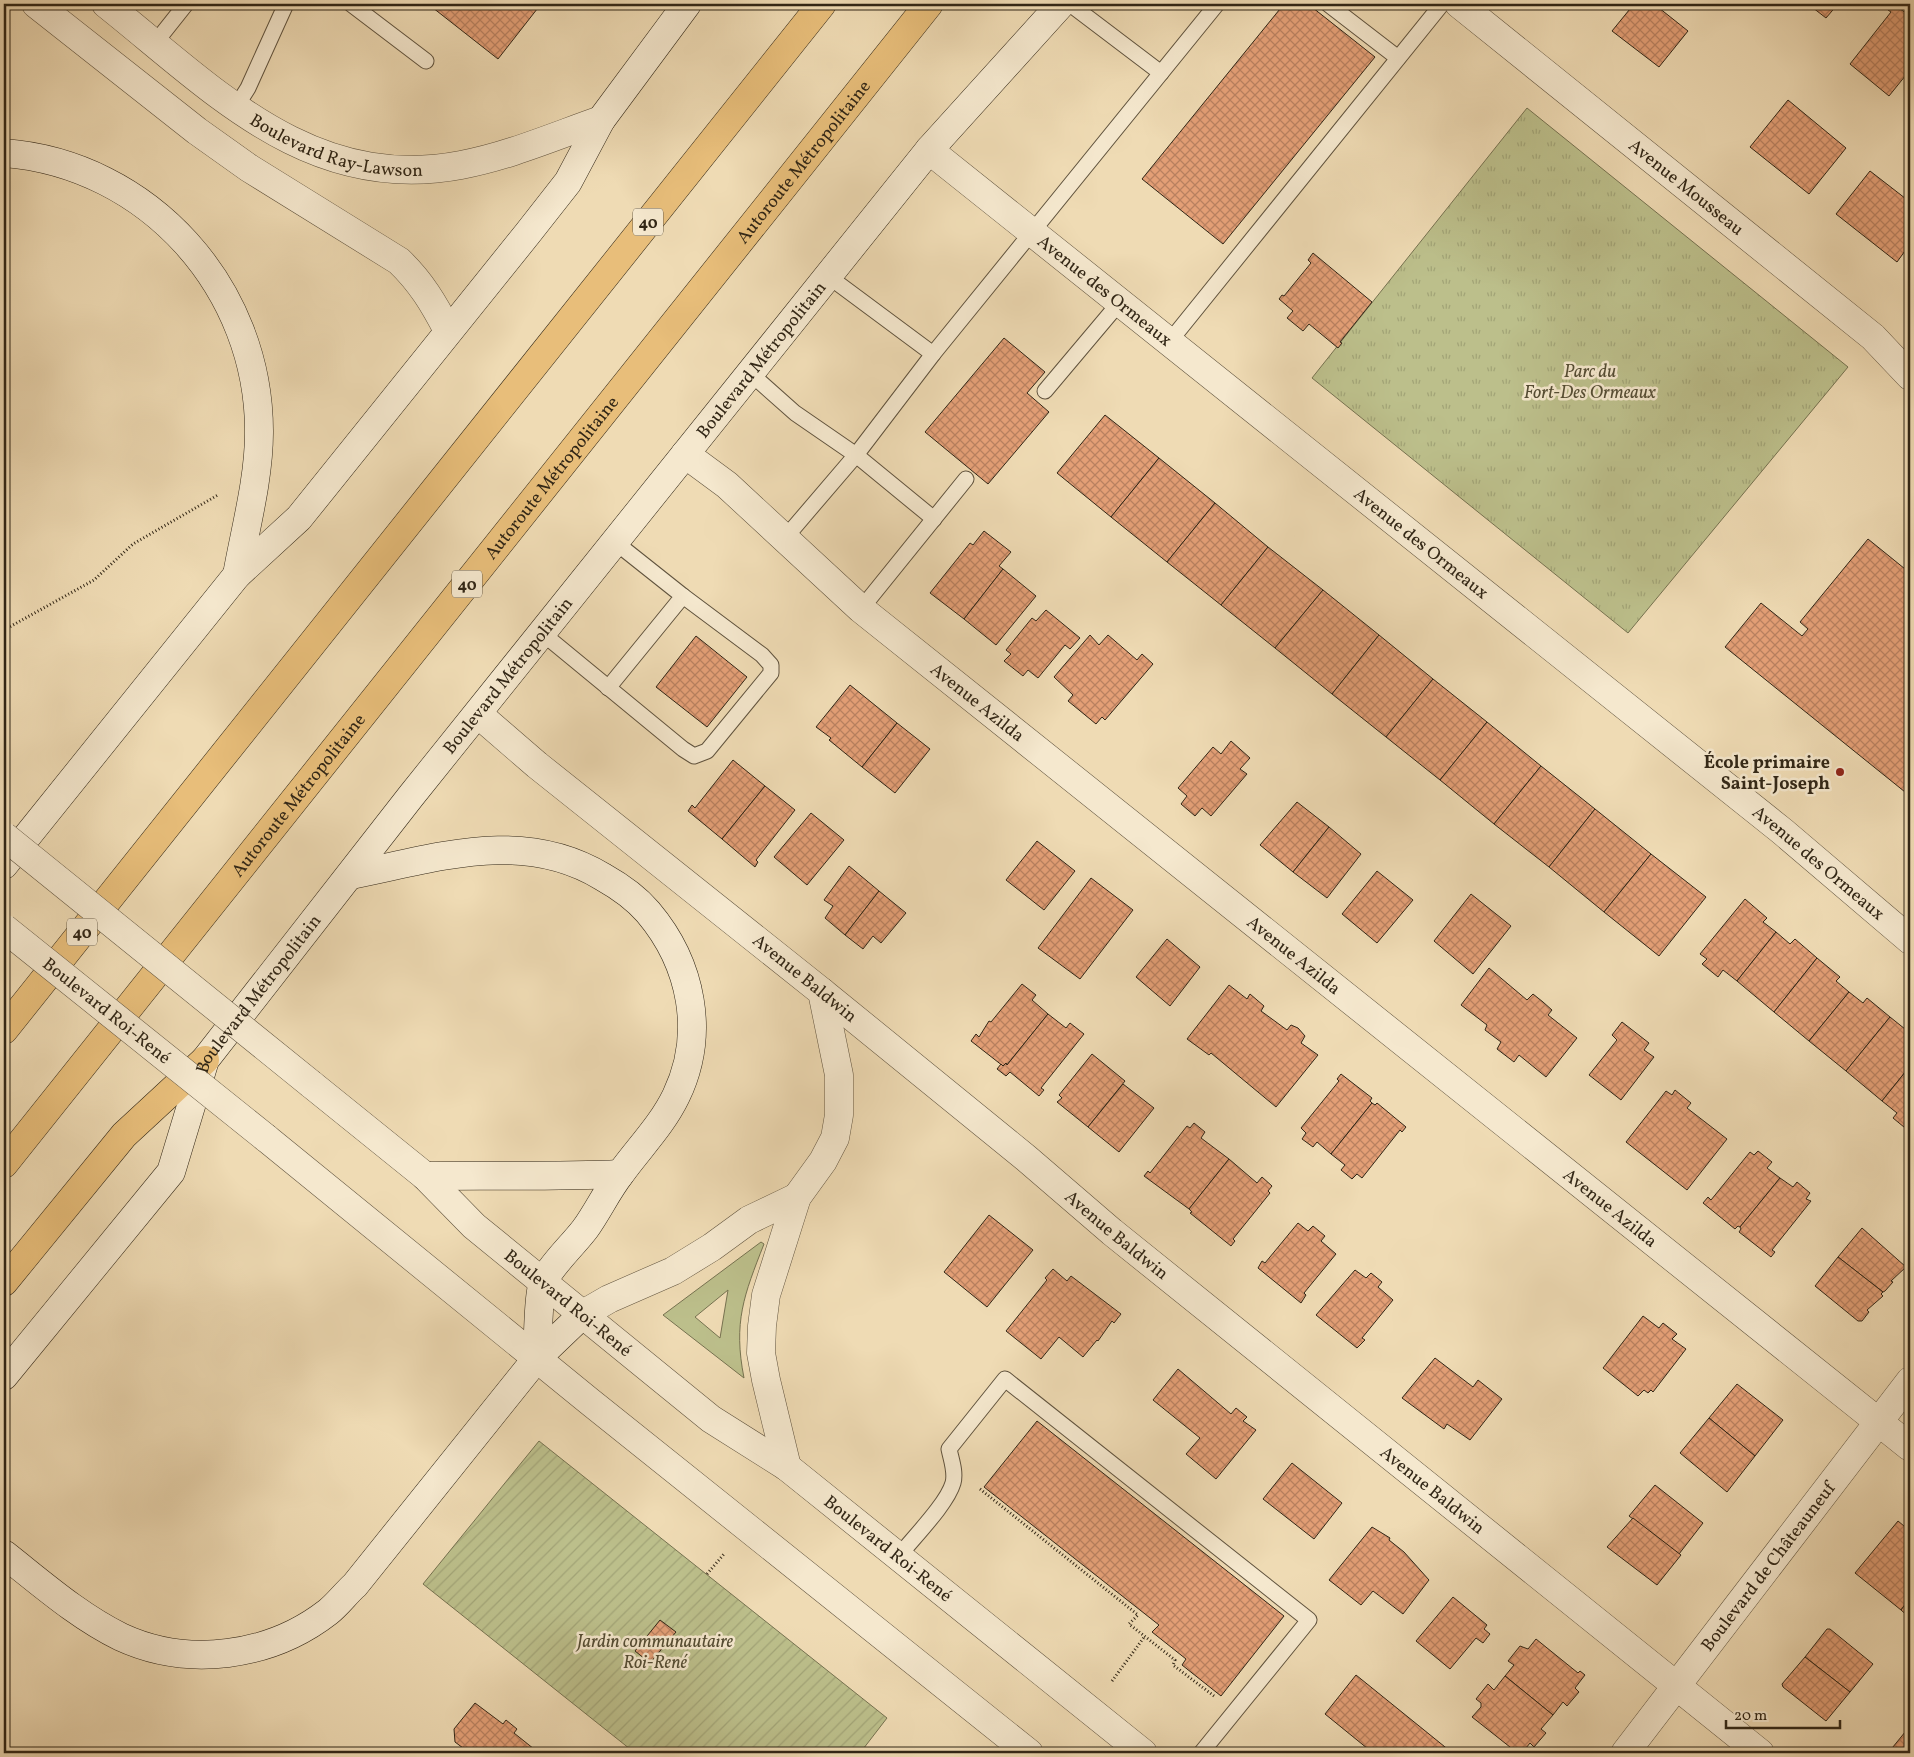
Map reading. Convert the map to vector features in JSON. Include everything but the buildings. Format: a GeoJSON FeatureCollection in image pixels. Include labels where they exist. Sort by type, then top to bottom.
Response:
{"type":"FeatureCollection","features":[{"type":"Feature","properties":{"kind":"highway","name":"40"},"geometry":{"type":"LineString","coordinates":[[4,1030],[822,4]]}},
{"type":"Feature","properties":{"kind":"highway","name":"Autoroute Métropolitaine"},"geometry":{"type":"LineString","coordinates":[[4,1164],[929,4]]}},
{"type":"Feature","properties":{"kind":"highway"},"geometry":{"type":"LineString","coordinates":[[4,1282],[124,1136],[205,1060]]}},
{"type":"Feature","properties":{"kind":"street"},"geometry":{"type":"LineString","coordinates":[[36,4],[182,119],[248,168],[399,261],[415,276],[431,297],[448,331]]}},
{"type":"Feature","properties":{"kind":"street","name":"Boulevard Ray-Lawson"},"geometry":{"type":"LineString","coordinates":[[106,4],[236,107],[285,139],[308,150],[366,167],[399,169],[460,165],[524,147],[601,120]]}},
{"type":"Feature","properties":{"kind":"street"},"geometry":{"type":"LineString","coordinates":[[4,865],[237,575],[299,518],[568,182],[601,120],[687,4]]}},
{"type":"Feature","properties":{"kind":"street","name":"Boulevard Métropolitain"},"geometry":{"type":"LineString","coordinates":[[4,1376],[171,1172],[205,1060],[411,796],[930,150],[1061,4]]}},
{"type":"Feature","properties":{"kind":"street","name":"Avenue Mousseau"},"geometry":{"type":"LineString","coordinates":[[1459,4],[1873,337],[1910,376]]}},
{"type":"Feature","properties":{"kind":"street","name":"Avenue des Ormeaux"},"geometry":{"type":"LineString","coordinates":[[930,150],[1782,831],[1910,940]]}},
{"type":"Feature","properties":{"kind":"street"},"geometry":{"type":"LineString","coordinates":[[4,153],[47,159],[77,169],[108,182],[132,197],[158,215],[183,239],[205,264],[224,295],[247,351],[258,407],[257,463],[237,575]]}},
{"type":"Feature","properties":{"kind":"street","name":"Avenue Azilda"},"geometry":{"type":"LineString","coordinates":[[685,454],[727,485],[861,609],[1910,1447]]}},
{"type":"Feature","properties":{"kind":"street","name":"Avenue Baldwin"},"geometry":{"type":"LineString","coordinates":[[478,714],[537,765],[822,992],[1026,1158],[1112,1232],[1760,1753]]}},
{"type":"Feature","properties":{"kind":"street","name":"Boulevard Roi-René"},"geometry":{"type":"LineString","coordinates":[[4,836],[425,1176],[474,1226],[710,1419],[787,1467],[1143,1753]]}},
{"type":"Feature","properties":{"kind":"street"},"geometry":{"type":"LineString","coordinates":[[351,875],[471,852],[502,849],[531,850],[563,857],[589,868],[616,884],[642,905],[660,926],[680,963],[686,980],[692,1010],[692,1040],[685,1074],[675,1098],[620,1174],[586,1227],[542,1282],[537,1358]]}},
{"type":"Feature","properties":{"kind":"street","name":"Boulevard Roi-René"},"geometry":{"type":"LineString","coordinates":[[4,928],[1029,1753]]}},
{"type":"Feature","properties":{"kind":"street"},"geometry":{"type":"LineString","coordinates":[[787,1467],[761,1353],[762,1326],[766,1295],[796,1197],[823,1161],[834,1138],[839,1115],[839,1075],[822,992]]}},
{"type":"Feature","properties":{"kind":"street"},"geometry":{"type":"LineString","coordinates":[[425,1176],[508,1175],[546,1177],[620,1174]]}},
{"type":"Feature","properties":{"kind":"street"},"geometry":{"type":"LineString","coordinates":[[4,1554],[96,1623],[147,1648],[174,1654],[205,1656],[271,1643],[329,1611],[355,1584],[537,1358],[583,1314],[609,1299],[673,1271],[712,1247],[749,1220],[796,1197]]}},
{"type":"Feature","properties":{"kind":"street","name":"Boulevard de Châteauneuf"},"geometry":{"type":"LineString","coordinates":[[1625,1753],[1910,1381]]}},
{"type":"Feature","properties":{"kind":"lane"},"geometry":{"type":"LineString","coordinates":[[155,43],[186,4]]}},
{"type":"Feature","properties":{"kind":"lane"},"geometry":{"type":"LineString","coordinates":[[236,107],[248,88],[286,4]]}},
{"type":"Feature","properties":{"kind":"lane"},"geometry":{"type":"LineString","coordinates":[[351,4],[426,61]]}},
{"type":"Feature","properties":{"kind":"lane"},"geometry":{"type":"LineString","coordinates":[[1070,4],[1161,74]]}},
{"type":"Feature","properties":{"kind":"lane"},"geometry":{"type":"LineString","coordinates":[[785,538],[856,455],[932,354],[1217,4]]}},
{"type":"Feature","properties":{"kind":"lane"},"geometry":{"type":"LineString","coordinates":[[1328,4],[1398,58]]}},
{"type":"Feature","properties":{"kind":"lane"},"geometry":{"type":"LineString","coordinates":[[1170,341],[1442,4]]}},
{"type":"Feature","properties":{"kind":"lane"},"geometry":{"type":"LineString","coordinates":[[828,276],[932,354]]}},
{"type":"Feature","properties":{"kind":"lane"},"geometry":{"type":"LineString","coordinates":[[1045,390],[1120,302]]}},
{"type":"Feature","properties":{"kind":"lane"},"geometry":{"type":"LineString","coordinates":[[750,373],[795,413],[856,455],[934,519]]}},
{"type":"Feature","properties":{"kind":"lane"},"geometry":{"type":"LineString","coordinates":[[861,609],[966,479]]}},
{"type":"Feature","properties":{"kind":"lane"},"geometry":{"type":"LineString","coordinates":[[542,633],[694,756],[707,751],[771,673],[771,665],[762,655],[615,542]]}},
{"type":"Feature","properties":{"kind":"lane"},"geometry":{"type":"LineString","coordinates":[[608,688],[683,596]]}},
{"type":"Feature","properties":{"kind":"lane"},"geometry":{"type":"LineString","coordinates":[[899,1556],[942,1502],[953,1483],[953,1467],[949,1449],[1005,1379],[1309,1620],[1201,1753]]}},
{"type":"Feature","properties":{"kind":"path"},"geometry":{"type":"LineString","coordinates":[[4,630],[94,580],[133,544],[222,492]]}},
{"type":"Feature","properties":{"kind":"path"},"geometry":{"type":"LineString","coordinates":[[980,1489],[1138,1615],[1129,1624],[1175,1660],[1173,1665],[1216,1698]]}},
{"type":"Feature","properties":{"kind":"path"},"geometry":{"type":"LineString","coordinates":[[706,1574],[724,1554]]}},
{"type":"Feature","properties":{"kind":"path"},"geometry":{"type":"LineString","coordinates":[[1112,1681],[1145,1636]]}},
{"type":"Feature","properties":{"kind":"green space","name":"Parc du Fort-Des Ormeaux"},"geometry":{"type":"Polygon","coordinates":[[[1527,108],[1848,367],[1628,633],[1312,378],[1527,108]]]}},
{"type":"Feature","properties":{"kind":"green space"},"geometry":{"type":"Polygon","coordinates":[[[761,1242],[764,1244],[742,1309],[740,1341],[744,1378],[663,1315],[761,1242]],[[728,1290],[695,1317],[720,1338],[728,1290]]]}},
{"type":"Feature","properties":{"kind":"green space","name":"Jardin communautaire Roi-René"},"geometry":{"type":"Polygon","coordinates":[[[539,1441],[887,1718],[860,1753],[635,1753],[423,1584],[539,1441]]]}},
{"type":"Feature","properties":{"kind":"place","name":"École primaire Saint-Joseph"},"geometry":{"type":"Point","coordinates":[1840,772]}}]}
